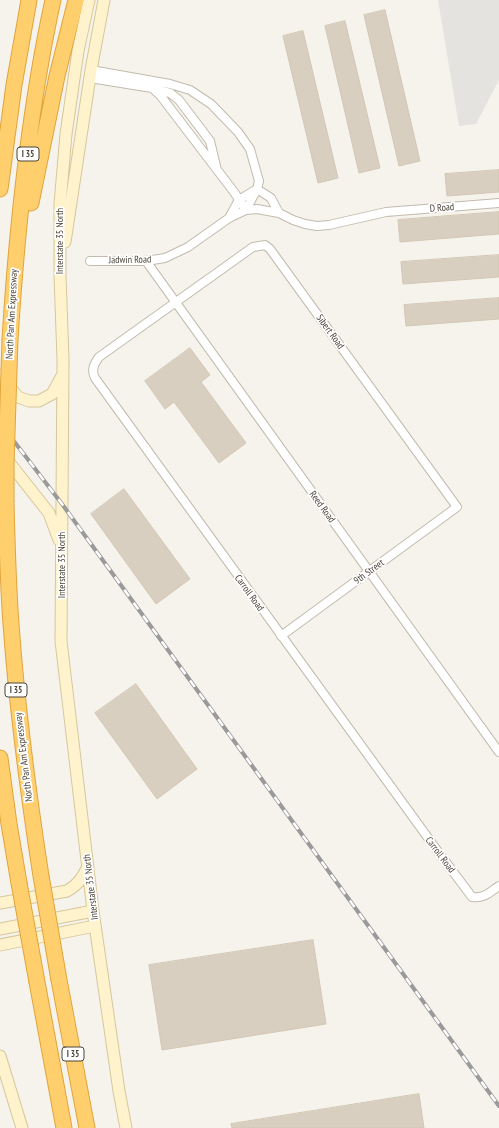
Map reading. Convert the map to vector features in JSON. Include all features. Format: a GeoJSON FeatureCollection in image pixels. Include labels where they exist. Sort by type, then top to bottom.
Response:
{"type":"FeatureCollection","features":[{"type":"Feature","properties":{"kind":"highway"},"geometry":{"type":"LineString","coordinates":[[0,118],[19,0]]}},
{"type":"Feature","properties":{"kind":"highway","name":"I 35"},"geometry":{"type":"LineString","coordinates":[[0,189],[14,85],[29,0]]}},
{"type":"Feature","properties":{"kind":"highway","name":"North Pan Am Expressway"},"geometry":{"type":"LineString","coordinates":[[53,0],[40,67],[15,257],[10,339],[6,502],[10,622],[15,680],[28,790],[40,876],[87,1128]]}},
{"type":"Feature","properties":{"kind":"highway"},"geometry":{"type":"LineString","coordinates":[[12,309],[35,178],[64,45],[76,0]]}},
{"type":"Feature","properties":{"kind":"highway","name":"I 35"},"geometry":{"type":"LineString","coordinates":[[0,758],[19,883],[64,1128]]}},
{"type":"Feature","properties":{"kind":"main road","name":"Interstate 35 North"},"geometry":{"type":"LineString","coordinates":[[89,0],[78,50],[66,134],[60,204],[62,375],[61,641],[95,926],[119,1091],[126,1128]]}},
{"type":"Feature","properties":{"kind":"main road"},"geometry":{"type":"LineString","coordinates":[[60,276],[104,0]]}},
{"type":"Feature","properties":{"kind":"main road"},"geometry":{"type":"LineString","coordinates":[[0,375],[18,396],[29,400],[39,401],[52,394],[62,375]]}},
{"type":"Feature","properties":{"kind":"main road"},"geometry":{"type":"LineString","coordinates":[[0,451],[49,514],[61,548]]}},
{"type":"Feature","properties":{"kind":"main road"},"geometry":{"type":"LineString","coordinates":[[0,903],[67,891],[74,887],[88,866]]}},
{"type":"Feature","properties":{"kind":"main road"},"geometry":{"type":"LineString","coordinates":[[0,929],[93,911]]}},
{"type":"Feature","properties":{"kind":"main road"},"geometry":{"type":"LineString","coordinates":[[0,945],[95,926]]}},
{"type":"Feature","properties":{"kind":"main road"},"geometry":{"type":"LineString","coordinates":[[0,1056],[22,1128]]}},
{"type":"Feature","properties":{"kind":"street"},"geometry":{"type":"LineString","coordinates":[[91,74],[170,93],[179,100],[210,141],[216,169]]}},
{"type":"Feature","properties":{"kind":"street"},"geometry":{"type":"LineString","coordinates":[[91,74],[170,84],[190,90],[211,104],[238,132],[250,149],[259,181],[257,189],[246,210],[160,95],[152,88]]}},
{"type":"Feature","properties":{"kind":"street"},"geometry":{"type":"LineString","coordinates":[[257,189],[271,198],[279,213]]}},
{"type":"Feature","properties":{"kind":"street","name":"Jadwin Road"},"geometry":{"type":"LineString","coordinates":[[229,218],[239,200],[257,189]]}},
{"type":"Feature","properties":{"kind":"street","name":"D Road"},"geometry":{"type":"LineString","coordinates":[[386,212],[499,204]]}},
{"type":"Feature","properties":{"kind":"street","name":"Jadwin Road"},"geometry":{"type":"LineString","coordinates":[[90,261],[146,261],[165,258],[188,247],[229,218],[246,210],[257,209],[279,213],[293,220],[317,226],[329,225],[386,212]]}},
{"type":"Feature","properties":{"kind":"street","name":"Sibert Road"},"geometry":{"type":"LineString","coordinates":[[175,302],[253,246],[265,245],[457,508]]}},
{"type":"Feature","properties":{"kind":"street","name":"Reed Road"},"geometry":{"type":"LineString","coordinates":[[146,261],[499,752]]}},
{"type":"Feature","properties":{"kind":"street","name":"Carroll Road"},"geometry":{"type":"LineString","coordinates":[[175,302],[99,357],[94,364],[93,373],[95,378],[438,854],[472,897],[477,898],[486,895],[499,886]]}},
{"type":"Feature","properties":{"kind":"street","name":"9th Street"},"geometry":{"type":"LineString","coordinates":[[281,636],[457,508]]}},
{"type":"Feature","properties":{"kind":"shaded area"},"geometry":{"type":"Polygon","coordinates":[[[438,0],[499,0],[499,80],[476,124],[459,126],[438,0]]]}},
{"type":"Feature","properties":{"kind":"building"},"geometry":{"type":"Polygon","coordinates":[[[385,10],[420,161],[399,166],[364,15],[385,10]]]}},
{"type":"Feature","properties":{"kind":"building"},"geometry":{"type":"Polygon","coordinates":[[[345,21],[380,168],[359,173],[325,26],[345,21]]]}},
{"type":"Feature","properties":{"kind":"building"},"geometry":{"type":"Polygon","coordinates":[[[303,31],[338,178],[318,183],[283,36],[303,31]]]}},
{"type":"Feature","properties":{"kind":"building"},"geometry":{"type":"Polygon","coordinates":[[[499,170],[499,192],[447,196],[445,174],[499,170]]]}},
{"type":"Feature","properties":{"kind":"building"},"geometry":{"type":"Polygon","coordinates":[[[499,212],[499,234],[400,242],[398,220],[499,212]]]}},
{"type":"Feature","properties":{"kind":"building"},"geometry":{"type":"Polygon","coordinates":[[[499,255],[499,277],[403,284],[401,262],[499,255]]]}},
{"type":"Feature","properties":{"kind":"building"},"geometry":{"type":"Polygon","coordinates":[[[499,298],[499,319],[406,326],[404,305],[499,298]]]}},
{"type":"Feature","properties":{"kind":"building"},"geometry":{"type":"Polygon","coordinates":[[[190,348],[210,375],[201,382],[246,443],[219,463],[174,402],[165,409],[145,381],[190,348]]]}},
{"type":"Feature","properties":{"kind":"building"},"geometry":{"type":"Polygon","coordinates":[[[124,489],[190,579],[156,604],[91,514],[124,489]]]}},
{"type":"Feature","properties":{"kind":"building"},"geometry":{"type":"Polygon","coordinates":[[[136,684],[197,769],[157,799],[95,713],[136,684]]]}},
{"type":"Feature","properties":{"kind":"building"},"geometry":{"type":"Polygon","coordinates":[[[313,940],[326,1024],[162,1050],[149,965],[313,940]]]}},
{"type":"Feature","properties":{"kind":"building"},"geometry":{"type":"Polygon","coordinates":[[[419,1094],[424,1128],[232,1128],[231,1124],[419,1094]]]}},
{"type":"Feature","properties":{"kind":"railway"},"geometry":{"type":"LineString","coordinates":[[0,423],[62,504],[499,1106]]}}]}
